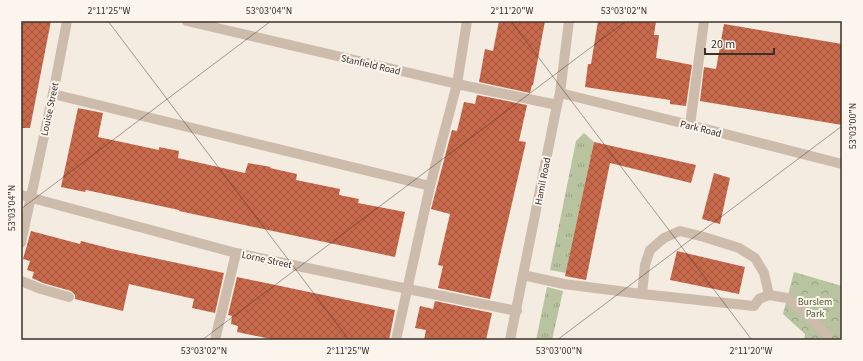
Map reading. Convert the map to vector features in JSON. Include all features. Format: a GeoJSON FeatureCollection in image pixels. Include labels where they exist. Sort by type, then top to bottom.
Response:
{"type":"FeatureCollection","features":[{"type":"Feature","properties":{"kind":"street","name":"Louise Street"},"geometry":{"type":"LineString","coordinates":[[21,243],[26,196],[53,94],[67,21]]}},
{"type":"Feature","properties":{"kind":"street","name":"Stanfield Road"},"geometry":{"type":"LineString","coordinates":[[187,21],[557,106]]}},
{"type":"Feature","properties":{"kind":"street"},"geometry":{"type":"LineString","coordinates":[[396,340],[430,186],[457,84],[467,21]]}},
{"type":"Feature","properties":{"kind":"street","name":"Hamil Road"},"geometry":{"type":"LineString","coordinates":[[510,340],[560,93],[569,21]]}},
{"type":"Feature","properties":{"kind":"street"},"geometry":{"type":"LineString","coordinates":[[690,125],[704,21]]}},
{"type":"Feature","properties":{"kind":"street","name":"Park Road"},"geometry":{"type":"LineString","coordinates":[[560,93],[842,164]]}},
{"type":"Feature","properties":{"kind":"street"},"geometry":{"type":"LineString","coordinates":[[53,94],[430,186]]}},
{"type":"Feature","properties":{"kind":"street","name":"Lorne Street"},"geometry":{"type":"LineString","coordinates":[[26,196],[236,252],[516,311]]}},
{"type":"Feature","properties":{"kind":"street"},"geometry":{"type":"LineString","coordinates":[[642,294],[644,265],[650,250],[664,238],[680,230],[704,236],[739,248],[755,258],[764,273],[769,295]]}},
{"type":"Feature","properties":{"kind":"street"},"geometry":{"type":"LineString","coordinates":[[215,340],[236,252]]}},
{"type":"Feature","properties":{"kind":"street"},"geometry":{"type":"LineString","coordinates":[[523,275],[564,284],[754,306],[759,299],[769,295],[787,298],[810,317],[827,335],[827,340]]}},
{"type":"Feature","properties":{"kind":"street"},"geometry":{"type":"LineString","coordinates":[[21,281],[41,289],[69,297]]}},
{"type":"Feature","properties":{"kind":"green space"},"geometry":{"type":"Polygon","coordinates":[[[584,133],[594,142],[566,273],[550,270],[576,141],[584,133]]]}},
{"type":"Feature","properties":{"kind":"green space","name":"Burslem Park"},"geometry":{"type":"Polygon","coordinates":[[[794,272],[842,286],[842,340],[804,340],[805,334],[783,314],[794,272]]]}},
{"type":"Feature","properties":{"kind":"green space"},"geometry":{"type":"Polygon","coordinates":[[[547,287],[563,291],[552,340],[536,340],[547,287]]]}},
{"type":"Feature","properties":{"kind":"building"},"geometry":{"type":"Polygon","coordinates":[[[21,21],[51,21],[30,128],[21,128],[21,21]]]}},
{"type":"Feature","properties":{"kind":"building"},"geometry":{"type":"Polygon","coordinates":[[[499,21],[545,21],[533,85],[530,93],[479,82],[485,49],[493,51],[499,21]]]}},
{"type":"Feature","properties":{"kind":"building"},"geometry":{"type":"Polygon","coordinates":[[[598,21],[656,21],[654,35],[659,35],[656,58],[692,65],[686,106],[670,104],[670,100],[585,87],[588,64],[591,64],[598,21]]]}},
{"type":"Feature","properties":{"kind":"building"},"geometry":{"type":"Polygon","coordinates":[[[724,24],[842,44],[842,125],[700,101],[704,67],[716,69],[724,24]]]}},
{"type":"Feature","properties":{"kind":"building"},"geometry":{"type":"Polygon","coordinates":[[[477,95],[527,105],[519,141],[526,142],[490,299],[438,288],[443,266],[438,265],[450,214],[431,209],[452,130],[457,131],[464,102],[475,104],[477,95]]]}},
{"type":"Feature","properties":{"kind":"building"},"geometry":{"type":"Polygon","coordinates":[[[78,108],[103,113],[98,137],[159,150],[159,147],[179,151],[178,158],[245,173],[248,163],[271,167],[270,168],[297,174],[296,180],[340,189],[339,195],[359,199],[358,203],[405,212],[395,257],[86,190],[85,192],[61,187],[78,108]]]}},
{"type":"Feature","properties":{"kind":"building"},"geometry":{"type":"Polygon","coordinates":[[[594,142],[696,165],[691,183],[610,163],[586,280],[565,276],[594,142]]]}},
{"type":"Feature","properties":{"kind":"building"},"geometry":{"type":"Polygon","coordinates":[[[714,173],[730,178],[720,224],[702,219],[714,173]]]}},
{"type":"Feature","properties":{"kind":"building"},"geometry":{"type":"Polygon","coordinates":[[[31,231],[80,244],[81,241],[224,273],[215,313],[192,308],[194,299],[129,284],[123,311],[75,299],[75,295],[71,291],[43,283],[32,278],[34,272],[27,270],[30,261],[23,259],[31,231]]]}},
{"type":"Feature","properties":{"kind":"building"},"geometry":{"type":"Polygon","coordinates":[[[677,251],[745,267],[739,294],[670,280],[677,251]]]}},
{"type":"Feature","properties":{"kind":"building"},"geometry":{"type":"Polygon","coordinates":[[[237,277],[395,310],[389,340],[276,340],[237,332],[238,326],[231,324],[232,316],[228,315],[237,277]]]}},
{"type":"Feature","properties":{"kind":"building"},"geometry":{"type":"Polygon","coordinates":[[[435,301],[492,313],[486,340],[424,340],[426,330],[415,328],[420,306],[433,309],[435,301]]]}}]}
